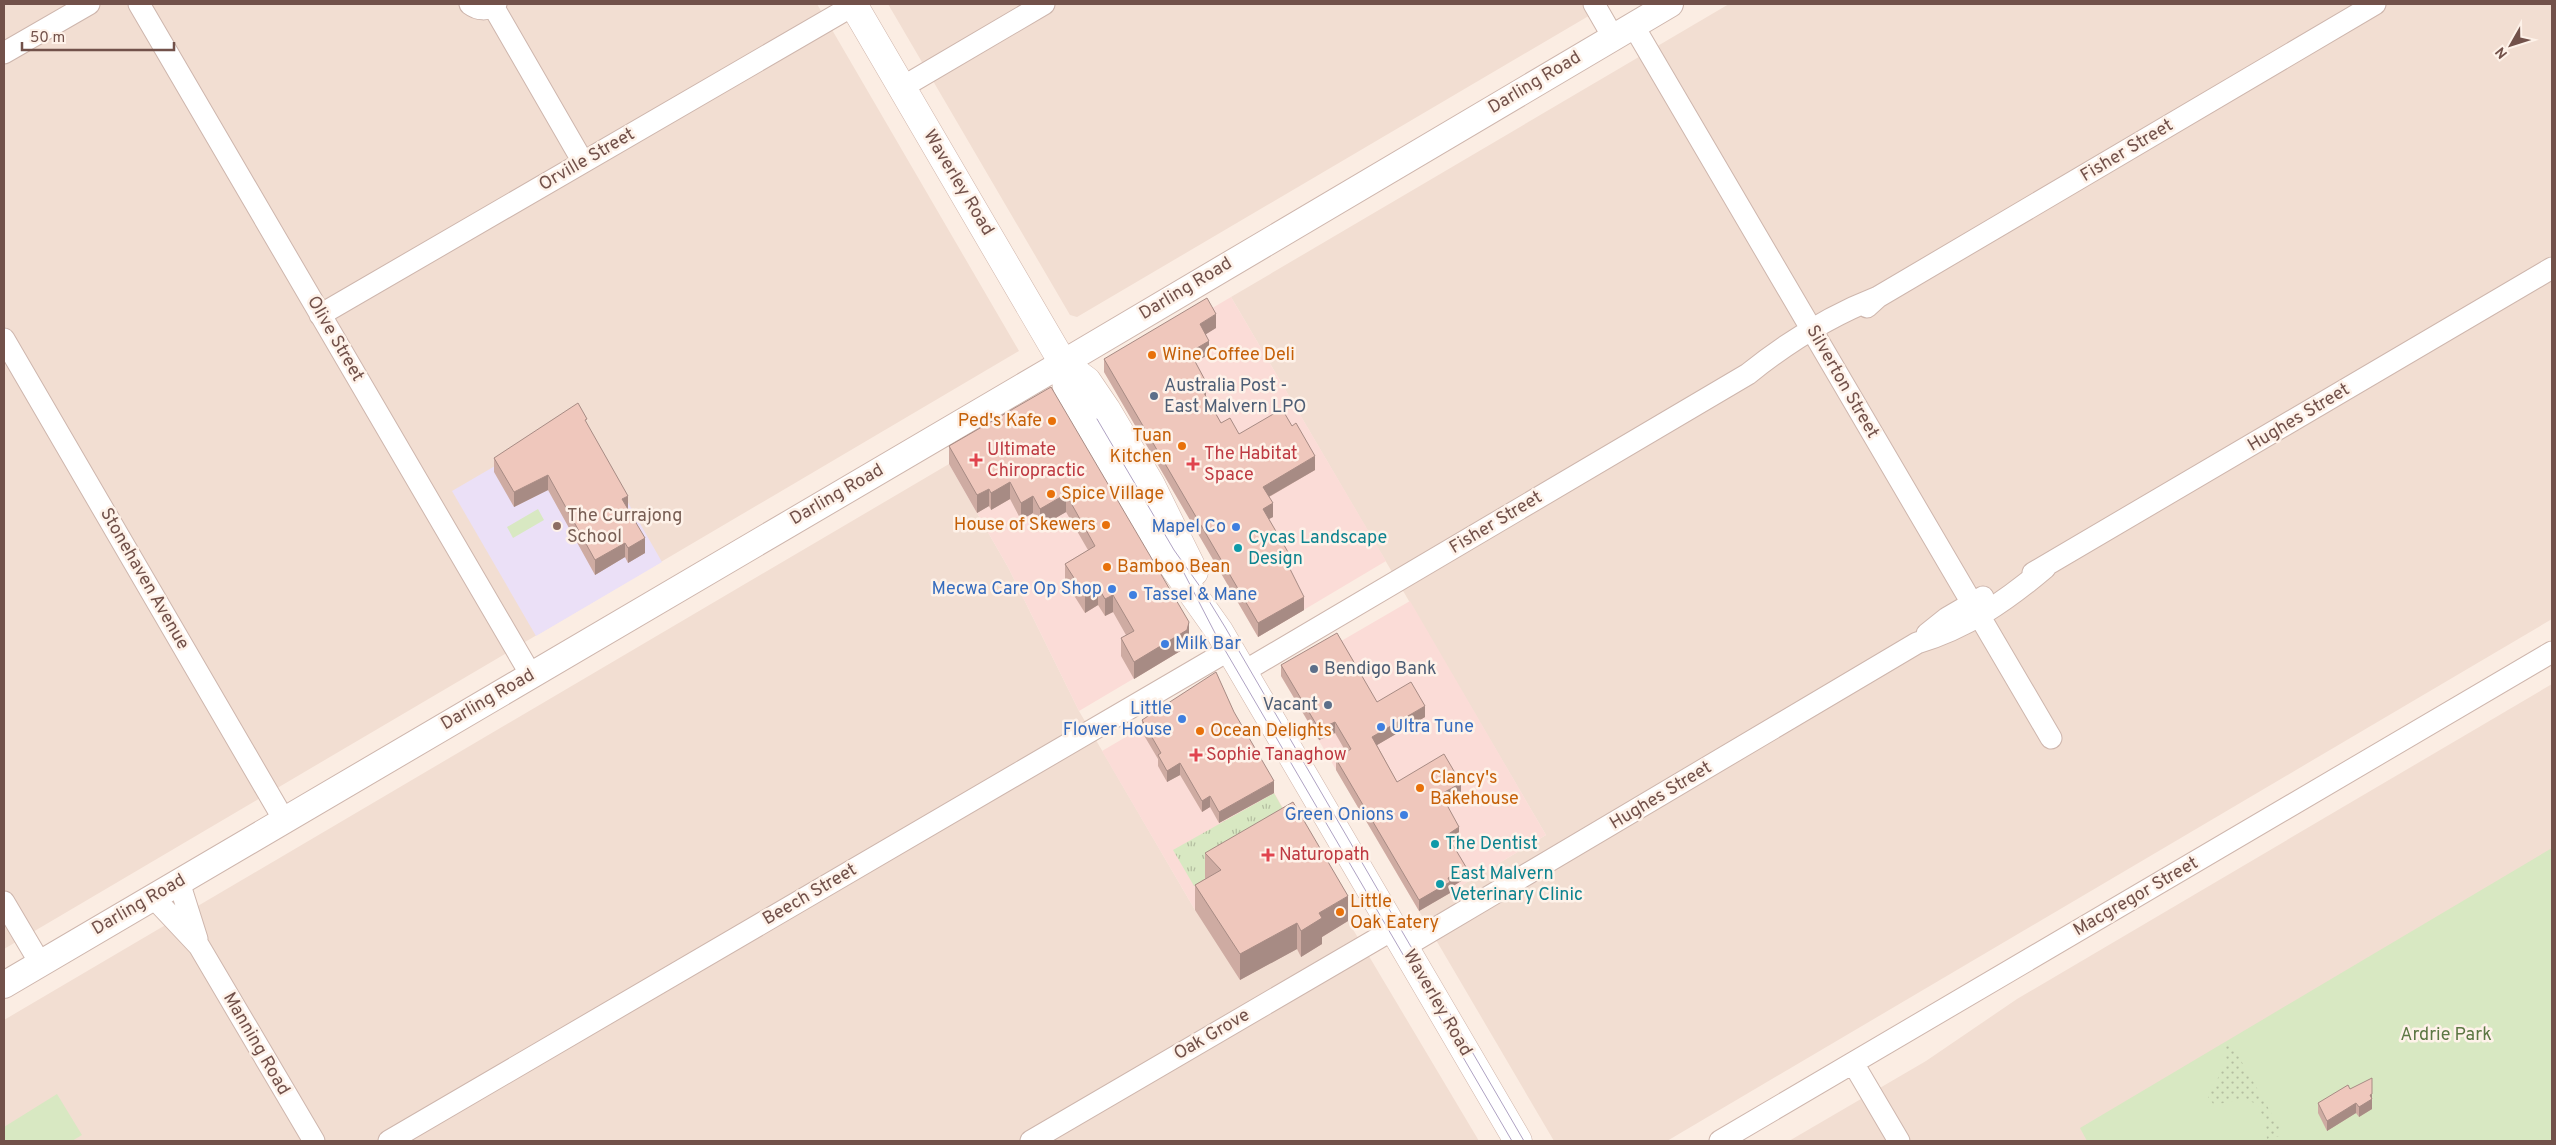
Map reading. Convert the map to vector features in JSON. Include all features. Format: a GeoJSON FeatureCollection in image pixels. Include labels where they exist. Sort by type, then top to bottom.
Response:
{"type":"FeatureCollection","features":[{"type":"Feature","properties":{"kind":"main road","name":"Waverley Road"},"geometry":{"type":"LineString","coordinates":[[853,4],[1063,363],[1068,393],[1160,549],[1231,651],[1518,1141]]}},
{"type":"Feature","properties":{"kind":"street"},"geometry":{"type":"LineString","coordinates":[[4,53],[89,4]]}},
{"type":"Feature","properties":{"kind":"street","name":"Olive Street"},"geometry":{"type":"LineString","coordinates":[[138,4],[531,675]]}},
{"type":"Feature","properties":{"kind":"street"},"geometry":{"type":"LineString","coordinates":[[470,4],[481,9],[494,5],[583,162]]}},
{"type":"Feature","properties":{"kind":"street","name":"Orville Street"},"geometry":{"type":"LineString","coordinates":[[320,315],[853,4]]}},
{"type":"Feature","properties":{"kind":"street"},"geometry":{"type":"LineString","coordinates":[[901,88],[1044,4]]}},
{"type":"Feature","properties":{"kind":"street","name":"Silverton Street"},"geometry":{"type":"LineString","coordinates":[[1594,4],[1623,31],[1815,335],[2051,738]]}},
{"type":"Feature","properties":{"kind":"street","name":"Darling Road"},"geometry":{"type":"LineString","coordinates":[[4,984],[1063,363],[1670,4]]}},
{"type":"Feature","properties":{"kind":"street","name":"Fisher Street"},"geometry":{"type":"LineString","coordinates":[[1231,651],[1748,374],[1782,346],[1815,335],[1842,311],[1878,297],[2375,4]]}},
{"type":"Feature","properties":{"kind":"street","name":"Hughes Street"},"geometry":{"type":"LineString","coordinates":[[1399,938],[1918,643],[1932,628],[1976,610],[2552,268]]}},
{"type":"Feature","properties":{"kind":"street","name":"Stonehaven Avenue"},"geometry":{"type":"LineString","coordinates":[[4,339],[284,820]]}},
{"type":"Feature","properties":{"kind":"street","name":"Beech Street"},"geometry":{"type":"LineString","coordinates":[[389,1141],[1231,651]]}},
{"type":"Feature","properties":{"kind":"street","name":"Macgregor Street"},"geometry":{"type":"LineString","coordinates":[[1720,1141],[2552,652]]}},
{"type":"Feature","properties":{"kind":"street","name":"Manning Road"},"geometry":{"type":"LineString","coordinates":[[179,882],[199,946]]}},
{"type":"Feature","properties":{"kind":"street","name":"Manning Road"},"geometry":{"type":"LineString","coordinates":[[153,897],[199,946],[314,1141]]}},
{"type":"Feature","properties":{"kind":"street"},"geometry":{"type":"LineString","coordinates":[[4,902],[40,963]]}},
{"type":"Feature","properties":{"kind":"street","name":"Oak Grove"},"geometry":{"type":"LineString","coordinates":[[1031,1141],[1399,938]]}},
{"type":"Feature","properties":{"kind":"street"},"geometry":{"type":"LineString","coordinates":[[1852,1063],[1899,1141]]}},
{"type":"Feature","properties":{"kind":"shaded area"},"geometry":{"type":"Polygon","coordinates":[[[4,4],[817,4],[1019,351],[4,949],[4,4]]]}},
{"type":"Feature","properties":{"kind":"shaded area"},"geometry":{"type":"Polygon","coordinates":[[[888,4],[1609,4],[1077,317],[1070,315],[888,4]]]}},
{"type":"Feature","properties":{"kind":"shaded area"},"geometry":{"type":"Polygon","coordinates":[[[1729,4],[2552,4],[2552,619],[1667,1141],[1554,1141],[1419,911],[1546,835],[1231,297],[1729,4]]]}},
{"type":"Feature","properties":{"kind":"shaded area"},"geometry":{"type":"Polygon","coordinates":[[[1231,297],[1386,561],[1258,637],[1104,372],[1231,297]]]}},
{"type":"Feature","properties":{"kind":"shaded area"},"geometry":{"type":"Polygon","coordinates":[[[1051,405],[1187,647],[1079,711],[1009,569],[949,464],[1051,405]]]}},
{"type":"Feature","properties":{"kind":"shaded area","name":"The Currajong School"},"geometry":{"type":"Polygon","coordinates":[[[579,417],[662,562],[536,636],[452,491],[579,417]]]}},
{"type":"Feature","properties":{"kind":"shaded area"},"geometry":{"type":"Polygon","coordinates":[[[949,464],[1009,569],[1079,711],[1195,910],[1319,938],[1348,921],[1479,1141],[4,1141],[4,1020],[949,464]]]}},
{"type":"Feature","properties":{"kind":"shaded area"},"geometry":{"type":"Polygon","coordinates":[[[1410,601],[1546,835],[1419,911],[1281,676],[1410,601]]]}},
{"type":"Feature","properties":{"kind":"shaded area"},"geometry":{"type":"Polygon","coordinates":[[[1216,684],[1234,723],[1348,921],[1319,939],[1229,890],[1195,910],[1102,751],[1216,684]]]}},
{"type":"Feature","properties":{"kind":"shaded area"},"geometry":{"type":"Polygon","coordinates":[[[2552,684],[2552,1141],[1789,1141],[1926,1061],[2017,999],[2552,684]]]}},
{"type":"Feature","properties":{"kind":"green space"},"geometry":{"type":"Polygon","coordinates":[[[538,509],[544,520],[513,538],[507,527],[538,509]]]}},
{"type":"Feature","properties":{"kind":"green space"},"geometry":{"type":"Polygon","coordinates":[[[1274,793],[1293,827],[1194,886],[1173,850],[1274,793]]]}},
{"type":"Feature","properties":{"kind":"green space","name":"Ardrie Park"},"geometry":{"type":"Polygon","coordinates":[[[2552,848],[2552,1141],[2087,1141],[2080,1128],[2552,848]]]}},
{"type":"Feature","properties":{"kind":"green space"},"geometry":{"type":"Polygon","coordinates":[[[2228,1043],[2232,1045],[2281,1130],[2281,1136],[2267,1139],[2265,1124],[2258,1104],[2242,1099],[2214,1105],[2208,1097],[2227,1061],[2223,1045],[2228,1043]]]}},
{"type":"Feature","properties":{"kind":"green space"},"geometry":{"type":"Polygon","coordinates":[[[57,1094],[82,1135],[72,1141],[4,1141],[4,1127],[57,1094]]]}},
{"type":"Feature","properties":{"kind":"building"},"geometry":{"type":"Polygon","coordinates":[[[1207,298],[1216,314],[1200,324],[1209,341],[1190,352],[1206,382],[1200,386],[1221,423],[1230,418],[1239,434],[1282,409],[1292,426],[1296,423],[1315,456],[1263,487],[1273,503],[1263,509],[1288,552],[1283,555],[1304,597],[1258,623],[1104,359],[1207,298]]]}},
{"type":"Feature","properties":{"kind":"building"},"geometry":{"type":"Polygon","coordinates":[[[1051,387],[1189,622],[1187,630],[1134,662],[1121,638],[1134,631],[1113,595],[1105,599],[1098,587],[1085,595],[1065,564],[1095,546],[1066,494],[1040,509],[1033,496],[1021,503],[1010,482],[991,493],[989,489],[977,495],[949,446],[1051,387]]]}},
{"type":"Feature","properties":{"kind":"building"},"geometry":{"type":"Polygon","coordinates":[[[578,403],[587,419],[585,420],[628,496],[622,499],[645,538],[628,548],[625,543],[595,560],[548,475],[514,492],[494,458],[578,403]]]}},
{"type":"Feature","properties":{"kind":"building"},"geometry":{"type":"Polygon","coordinates":[[[1337,633],[1377,702],[1411,682],[1425,706],[1372,737],[1397,782],[1444,754],[1461,783],[1441,794],[1459,827],[1447,835],[1466,867],[1448,878],[1450,882],[1419,900],[1336,759],[1351,749],[1335,722],[1319,729],[1281,665],[1337,633]]]}},
{"type":"Feature","properties":{"kind":"building"},"geometry":{"type":"Polygon","coordinates":[[[1216,672],[1234,712],[1274,781],[1219,812],[1210,796],[1202,801],[1180,763],[1167,771],[1158,755],[1161,753],[1142,720],[1216,672]]]}},
{"type":"Feature","properties":{"kind":"building"},"geometry":{"type":"Polygon","coordinates":[[[1293,802],[1348,896],[1319,913],[1322,918],[1301,931],[1297,923],[1240,954],[1195,885],[1221,870],[1205,853],[1293,802]]]}},
{"type":"Feature","properties":{"kind":"building"},"geometry":{"type":"Polygon","coordinates":[[[2372,1078],[2372,1094],[2370,1095],[2372,1099],[2359,1107],[2356,1103],[2327,1121],[2318,1103],[2348,1085],[2350,1089],[2372,1078]]]}},
{"type":"Feature","properties":{"kind":"tram line"},"geometry":{"type":"LineString","coordinates":[[1097,419],[1174,550],[1201,588],[1225,627],[1524,1141]]}},
{"type":"Feature","properties":{"kind":"tram line"},"geometry":{"type":"LineString","coordinates":[[1184,573],[1215,633],[1512,1141]]}},
{"type":"Feature","properties":{"kind":"place","name":"Wine Coffee Deli"},"geometry":{"type":"Point","coordinates":[1152,355]}},
{"type":"Feature","properties":{"kind":"place","name":"Australia Post - East Malvern LPO"},"geometry":{"type":"Point","coordinates":[1154,396]}},
{"type":"Feature","properties":{"kind":"place","name":"Ped's Kafe"},"geometry":{"type":"Point","coordinates":[1052,421]}},
{"type":"Feature","properties":{"kind":"place","name":"Tuan Kitchen"},"geometry":{"type":"Point","coordinates":[1182,446]}},
{"type":"Feature","properties":{"kind":"place","name":"Ultimate Chiropractic"},"geometry":{"type":"Point","coordinates":[976,460]}},
{"type":"Feature","properties":{"kind":"place","name":"The Habitat Space"},"geometry":{"type":"Point","coordinates":[1193,464]}},
{"type":"Feature","properties":{"kind":"place","name":"Spice Village"},"geometry":{"type":"Point","coordinates":[1051,494]}},
{"type":"Feature","properties":{"kind":"place","name":"House of Skewers"},"geometry":{"type":"Point","coordinates":[1106,525]}},
{"type":"Feature","properties":{"kind":"place","name":"The Currajong School"},"geometry":{"type":"Point","coordinates":[557,526]}},
{"type":"Feature","properties":{"kind":"place","name":"Mapel Co"},"geometry":{"type":"Point","coordinates":[1236,527]}},
{"type":"Feature","properties":{"kind":"place","name":"Cycas Landscape Design"},"geometry":{"type":"Point","coordinates":[1238,548]}},
{"type":"Feature","properties":{"kind":"place","name":"Bamboo Bean"},"geometry":{"type":"Point","coordinates":[1107,567]}},
{"type":"Feature","properties":{"kind":"place","name":"Mecwa Care Op Shop"},"geometry":{"type":"Point","coordinates":[1112,589]}},
{"type":"Feature","properties":{"kind":"place","name":"Tassel & Mane"},"geometry":{"type":"Point","coordinates":[1133,595]}},
{"type":"Feature","properties":{"kind":"place","name":"Milk Bar"},"geometry":{"type":"Point","coordinates":[1165,644]}},
{"type":"Feature","properties":{"kind":"place","name":"Bendigo Bank"},"geometry":{"type":"Point","coordinates":[1314,669]}},
{"type":"Feature","properties":{"kind":"place","name":"Vacant"},"geometry":{"type":"Point","coordinates":[1328,705]}},
{"type":"Feature","properties":{"kind":"place","name":"Little Flower House"},"geometry":{"type":"Point","coordinates":[1182,719]}},
{"type":"Feature","properties":{"kind":"place","name":"Ultra Tune"},"geometry":{"type":"Point","coordinates":[1381,727]}},
{"type":"Feature","properties":{"kind":"place","name":"Ocean Delights"},"geometry":{"type":"Point","coordinates":[1200,731]}},
{"type":"Feature","properties":{"kind":"place","name":"Sophie Tanaghow"},"geometry":{"type":"Point","coordinates":[1196,755]}},
{"type":"Feature","properties":{"kind":"place","name":"Clancy's Bakehouse"},"geometry":{"type":"Point","coordinates":[1420,788]}},
{"type":"Feature","properties":{"kind":"place","name":"Green Onions"},"geometry":{"type":"Point","coordinates":[1404,815]}},
{"type":"Feature","properties":{"kind":"place","name":"The Dentist"},"geometry":{"type":"Point","coordinates":[1435,844]}},
{"type":"Feature","properties":{"kind":"place","name":"Naturopath"},"geometry":{"type":"Point","coordinates":[1268,855]}},
{"type":"Feature","properties":{"kind":"place","name":"East Malvern Veterinary Clinic"},"geometry":{"type":"Point","coordinates":[1440,884]}},
{"type":"Feature","properties":{"kind":"place","name":"Little Oak Eatery"},"geometry":{"type":"Point","coordinates":[1340,912]}}]}
